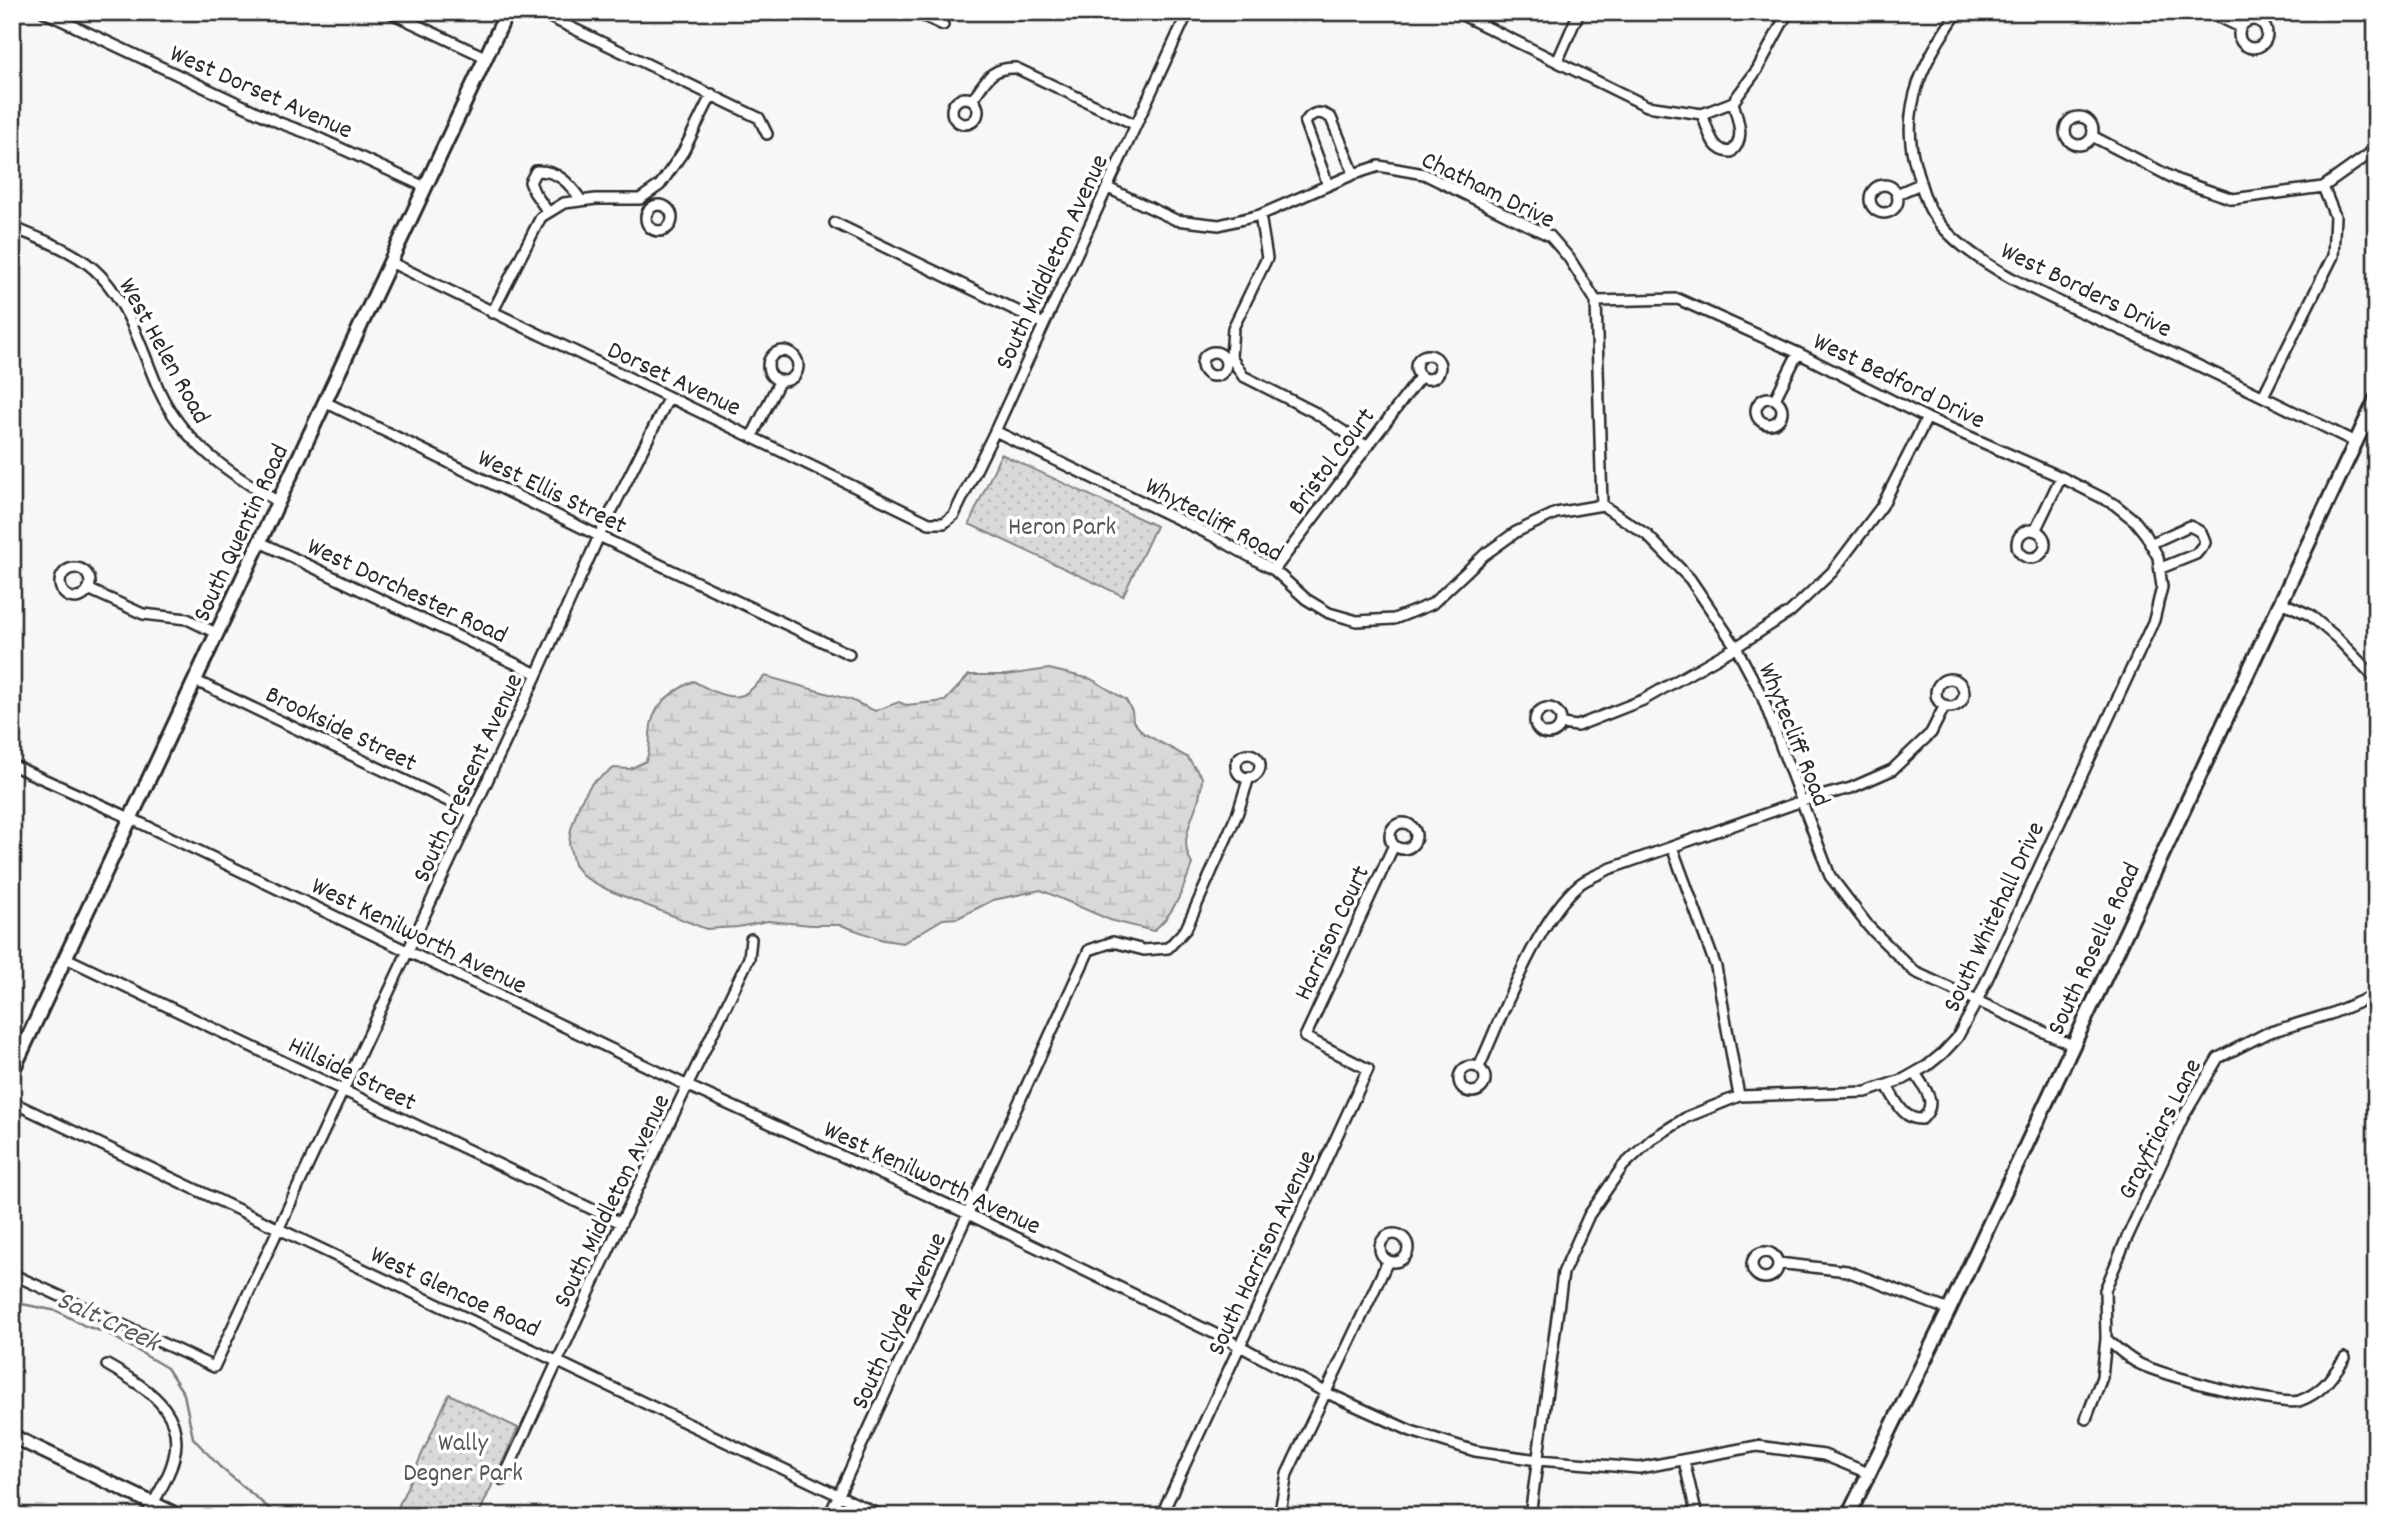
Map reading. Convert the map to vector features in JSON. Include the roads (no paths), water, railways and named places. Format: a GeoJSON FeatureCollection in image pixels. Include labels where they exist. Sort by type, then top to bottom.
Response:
{"type":"FeatureCollection","features":[{"type":"Feature","properties":{"kind":"main road","name":"South Quentin Road"},"geometry":{"type":"LineString","coordinates":[[12,1072],[507,12]]}},
{"type":"Feature","properties":{"kind":"main road","name":"South Roselle Road"},"geometry":{"type":"LineString","coordinates":[[1848,1516],[1949,1310],[2376,399]]}},
{"type":"Feature","properties":{"kind":"main road"},"geometry":{"type":"LineString","coordinates":[[12,1436],[179,1516]]}},
{"type":"Feature","properties":{"kind":"street","name":"West Dorset Avenue"},"geometry":{"type":"LineString","coordinates":[[44,12],[280,123],[425,187]]}},
{"type":"Feature","properties":{"kind":"street"},"geometry":{"type":"LineString","coordinates":[[390,12],[485,57]]}},
{"type":"Feature","properties":{"kind":"street"},"geometry":{"type":"LineString","coordinates":[[540,12],[758,118],[767,134]]}},
{"type":"Feature","properties":{"kind":"street"},"geometry":{"type":"LineString","coordinates":[[915,12],[943,25]]}},
{"type":"Feature","properties":{"kind":"street","name":"South Middleton Avenue"},"geometry":{"type":"LineString","coordinates":[[944,523],[954,515],[995,431],[1188,12]]}},
{"type":"Feature","properties":{"kind":"street"},"geometry":{"type":"LineString","coordinates":[[1457,12],[1647,106],[1702,114],[1733,102],[1757,70],[1788,12]]}},
{"type":"Feature","properties":{"kind":"street"},"geometry":{"type":"LineString","coordinates":[[1558,60],[1579,12]]}},
{"type":"Feature","properties":{"kind":"street","name":"West Borders Drive"},"geometry":{"type":"LineString","coordinates":[[1958,12],[1934,46],[1913,94],[1909,142],[1920,184],[1931,211],[1956,241],[1998,271],[2355,442]]}},
{"type":"Feature","properties":{"kind":"street"},"geometry":{"type":"LineString","coordinates":[[2208,12],[2240,27]]}},
{"type":"Feature","properties":{"kind":"street"},"geometry":{"type":"LineString","coordinates":[[973,99],[992,73],[1004,68],[1016,68],[1136,125]]}},
{"type":"Feature","properties":{"kind":"street"},"geometry":{"type":"LineString","coordinates":[[492,313],[541,217],[564,203],[580,200],[640,199],[660,185],[683,152],[712,94]]}},
{"type":"Feature","properties":{"kind":"street"},"geometry":{"type":"LineString","coordinates":[[1702,114],[1714,145],[1722,151],[1731,152],[1737,147],[1741,136],[1733,102]]}},
{"type":"Feature","properties":{"kind":"street"},"geometry":{"type":"LineString","coordinates":[[1328,185],[1305,124],[1308,117],[1316,112],[1331,117],[1353,174]]}},
{"type":"Feature","properties":{"kind":"street"},"geometry":{"type":"LineString","coordinates":[[2092,136],[2176,180],[2233,199],[2323,187],[2368,155],[2376,146]]}},
{"type":"Feature","properties":{"kind":"street","name":"Chatham Drive"},"geometry":{"type":"LineString","coordinates":[[1108,188],[1176,220],[1219,225],[1260,215],[1353,174],[1379,166],[1424,174],[1550,236],[1569,258],[1596,302],[1602,505]]}},
{"type":"Feature","properties":{"kind":"street"},"geometry":{"type":"LineString","coordinates":[[548,212],[530,182],[536,171],[546,170],[561,177],[570,184],[580,200]]}},
{"type":"Feature","properties":{"kind":"street"},"geometry":{"type":"LineString","coordinates":[[1897,194],[1920,184]]}},
{"type":"Feature","properties":{"kind":"street"},"geometry":{"type":"LineString","coordinates":[[2263,396],[2333,256],[2335,216],[2323,187]]}},
{"type":"Feature","properties":{"kind":"street"},"geometry":{"type":"LineString","coordinates":[[647,194],[654,207]]}},
{"type":"Feature","properties":{"kind":"street"},"geometry":{"type":"LineString","coordinates":[[1260,215],[1267,258],[1233,328],[1228,358],[1243,376],[1314,412],[1366,446]]}},
{"type":"Feature","properties":{"kind":"street"},"geometry":{"type":"LineString","coordinates":[[835,223],[1044,324]]}},
{"type":"Feature","properties":{"kind":"street","name":"West Helen Road"},"geometry":{"type":"LineString","coordinates":[[12,227],[77,256],[101,276],[122,306],[160,393],[196,445],[243,481],[279,502]]}},
{"type":"Feature","properties":{"kind":"street","name":"Dorset Avenue"},"geometry":{"type":"LineString","coordinates":[[390,262],[929,523],[944,523]]}},
{"type":"Feature","properties":{"kind":"street","name":"West Bedford Drive"},"geometry":{"type":"LineString","coordinates":[[1596,302],[1678,299],[1798,353],[1927,418],[2061,477],[2125,511],[2146,534],[2161,568]]}},
{"type":"Feature","properties":{"kind":"street"},"geometry":{"type":"LineString","coordinates":[[1774,399],[1798,353]]}},
{"type":"Feature","properties":{"kind":"street","name":"Bristol Court"},"geometry":{"type":"LineString","coordinates":[[1274,570],[1420,377]]}},
{"type":"Feature","properties":{"kind":"street"},"geometry":{"type":"LineString","coordinates":[[752,436],[780,380]]}},
{"type":"Feature","properties":{"kind":"street","name":"South Crescent Avenue"},"geometry":{"type":"LineString","coordinates":[[12,1274],[214,1367],[599,536],[669,397]]}},
{"type":"Feature","properties":{"kind":"street","name":"West Ellis Street"},"geometry":{"type":"LineString","coordinates":[[325,402],[849,654]]}},
{"type":"Feature","properties":{"kind":"street"},"geometry":{"type":"LineString","coordinates":[[1562,724],[1577,726],[1643,700],[1736,647],[1790,612],[1832,572],[1882,506],[1927,418]]}},
{"type":"Feature","properties":{"kind":"street","name":"Whytecliff Road"},"geometry":{"type":"LineString","coordinates":[[995,431],[1213,536],[1274,570],[1306,598],[1329,613],[1357,621],[1394,619],[1432,604],[1484,555],[1516,532],[1556,513],[1602,505],[1647,535],[1690,579],[1736,647],[1762,696],[1830,876],[1869,927],[1915,971],[2072,1045]]}},
{"type":"Feature","properties":{"kind":"street"},"geometry":{"type":"LineString","coordinates":[[2035,531],[2061,477]]}},
{"type":"Feature","properties":{"kind":"street"},"geometry":{"type":"LineString","coordinates":[[2151,544],[2189,526],[2203,535],[2205,543],[2196,554],[2161,568]]}},
{"type":"Feature","properties":{"kind":"street","name":"West Dorchester Road"},"geometry":{"type":"LineString","coordinates":[[260,542],[537,674]]}},
{"type":"Feature","properties":{"kind":"street","name":"South Whitehall Drive"},"geometry":{"type":"LineString","coordinates":[[1530,1516],[1563,1273],[1589,1214],[1623,1166],[1652,1139],[1687,1117],[1739,1096],[1866,1093],[1915,1073],[1943,1053],[1957,1038],[1978,1001],[2154,620],[2162,587],[2161,568]]}},
{"type":"Feature","properties":{"kind":"street"},"geometry":{"type":"LineString","coordinates":[[88,589],[143,614],[187,619],[216,633]]}},
{"type":"Feature","properties":{"kind":"street"},"geometry":{"type":"LineString","coordinates":[[2281,602],[2310,615],[2376,678]]}},
{"type":"Feature","properties":{"kind":"street","name":"Brookside Street"},"geometry":{"type":"LineString","coordinates":[[194,680],[472,813]]}},
{"type":"Feature","properties":{"kind":"street"},"geometry":{"type":"LineString","coordinates":[[1479,1067],[1536,942],[1562,904],[1581,884],[1609,869],[1802,802],[1851,788],[1892,770],[1931,733],[1945,705]]}},
{"type":"Feature","properties":{"kind":"street","name":"West Kenilworth Avenue"},"geometry":{"type":"LineString","coordinates":[[12,765],[130,818],[688,1086],[968,1214],[1411,1431],[1475,1451],[1538,1460],[1639,1468],[1757,1446],[1824,1455],[1868,1473]]}},
{"type":"Feature","properties":{"kind":"street","name":"South Clyde Avenue"},"geometry":{"type":"LineString","coordinates":[[829,1516],[1089,950],[1113,942],[1144,950],[1168,948],[1186,929],[1238,811],[1249,778]]}},
{"type":"Feature","properties":{"kind":"street","name":"Harrison Court"},"geometry":{"type":"LineString","coordinates":[[1305,1037],[1394,845]]}},
{"type":"Feature","properties":{"kind":"street"},"geometry":{"type":"LineString","coordinates":[[1672,847],[1716,967],[1739,1096]]}},
{"type":"Feature","properties":{"kind":"street","name":"South Middleton Avenue"},"geometry":{"type":"LineString","coordinates":[[503,1480],[621,1223],[749,958],[751,939]]}},
{"type":"Feature","properties":{"kind":"street","name":"Hillside Street"},"geometry":{"type":"LineString","coordinates":[[66,958],[621,1223]]}},
{"type":"Feature","properties":{"kind":"street","name":"Grayfriars Lane"},"geometry":{"type":"LineString","coordinates":[[2086,1419],[2102,1377],[2106,1339],[2105,1290],[2124,1242],[2182,1119],[2218,1058],[2267,1033],[2330,1014],[2376,995]]}},
{"type":"Feature","properties":{"kind":"street","name":"South Harrison Avenue"},"geometry":{"type":"LineString","coordinates":[[1161,1516],[1368,1069],[1305,1037]]}},
{"type":"Feature","properties":{"kind":"street"},"geometry":{"type":"LineString","coordinates":[[1887,1086],[1903,1113],[1914,1119],[1922,1119],[1930,1108],[1931,1101],[1915,1073]]}},
{"type":"Feature","properties":{"kind":"street","name":"West Glencoe Road"},"geometry":{"type":"LineString","coordinates":[[12,1102],[882,1516]]}},
{"type":"Feature","properties":{"kind":"street"},"geometry":{"type":"LineString","coordinates":[[1279,1516],[1287,1474],[1388,1261]]}},
{"type":"Feature","properties":{"kind":"street"},"geometry":{"type":"LineString","coordinates":[[1778,1263],[1847,1271],[1949,1310]]}},
{"type":"Feature","properties":{"kind":"street"},"geometry":{"type":"LineString","coordinates":[[2106,1339],[2137,1363],[2214,1389],[2296,1402],[2326,1387],[2345,1358]]}},
{"type":"Feature","properties":{"kind":"street"},"geometry":{"type":"LineString","coordinates":[[107,1365],[143,1385],[168,1411],[177,1435],[168,1476],[147,1516]]}},
{"type":"Feature","properties":{"kind":"street"},"geometry":{"type":"LineString","coordinates":[[1684,1461],[1698,1516]]}},
{"type":"Feature","properties":{"kind":"waterway","name":"Salt Creek"},"geometry":{"type":"LineString","coordinates":[[12,1302],[57,1311],[85,1326],[107,1333],[167,1368],[184,1394],[193,1438],[220,1467],[278,1516]]}},
{"type":"Feature","properties":{"kind":"park label","name":"Heron Park"},"geometry":{"type":"Point","coordinates":[1062,525]}},
{"type":"Feature","properties":{"kind":"park label","name":"Wally Degner Park"},"geometry":{"type":"Point","coordinates":[463,1456]}}]}
